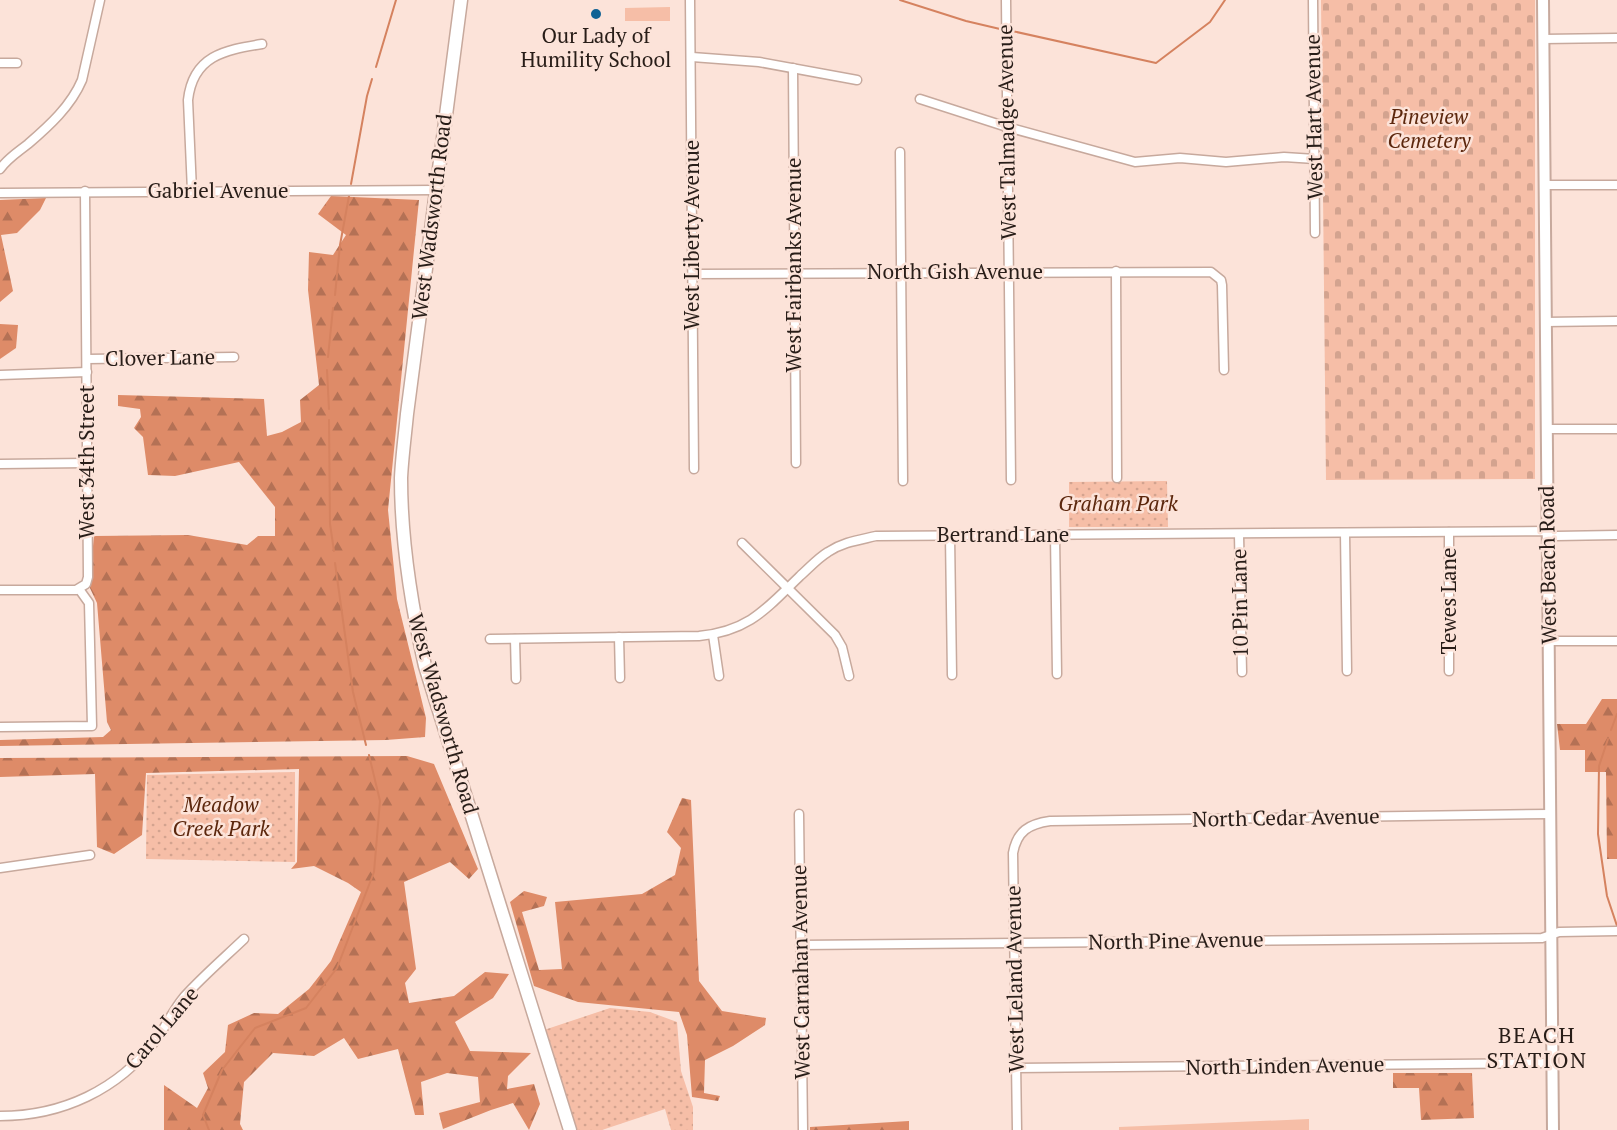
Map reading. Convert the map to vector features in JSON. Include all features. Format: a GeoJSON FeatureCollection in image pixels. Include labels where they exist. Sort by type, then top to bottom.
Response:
{"type":"FeatureCollection","features":[{"type":"Feature","properties":{"kind":"main road","name":"West Wadsworth Road"},"geometry":{"type":"LineString","coordinates":[[460,0],[407,414],[401,477],[403,544],[411,604],[425,666],[570,1130]]}},
{"type":"Feature","properties":{"kind":"street"},"geometry":{"type":"LineString","coordinates":[[0,169],[11,156],[46,129],[77,91],[82,80],[100,0]]}},
{"type":"Feature","properties":{"kind":"street","name":"West Liberty Avenue"},"geometry":{"type":"LineString","coordinates":[[690,0],[694,469]]}},
{"type":"Feature","properties":{"kind":"street","name":"West Talmadge Avenue"},"geometry":{"type":"LineString","coordinates":[[1006,0],[1011,480]]}},
{"type":"Feature","properties":{"kind":"street","name":"West Hart Avenue"},"geometry":{"type":"LineString","coordinates":[[1313,0],[1315,233]]}},
{"type":"Feature","properties":{"kind":"street","name":"West Beach Road"},"geometry":{"type":"LineString","coordinates":[[1543,0],[1554,1130]]}},
{"type":"Feature","properties":{"kind":"street"},"geometry":{"type":"LineString","coordinates":[[1543,39],[1617,38]]}},
{"type":"Feature","properties":{"kind":"street"},"geometry":{"type":"LineString","coordinates":[[192,191],[189,87],[207,61],[219,53],[229,49],[262,44]]}},
{"type":"Feature","properties":{"kind":"street"},"geometry":{"type":"LineString","coordinates":[[692,57],[759,62],[857,80]]}},
{"type":"Feature","properties":{"kind":"street"},"geometry":{"type":"LineString","coordinates":[[0,63],[17,63]]}},
{"type":"Feature","properties":{"kind":"street","name":"West Fairbanks Avenue"},"geometry":{"type":"LineString","coordinates":[[794,68],[796,462]]}},
{"type":"Feature","properties":{"kind":"street"},"geometry":{"type":"LineString","coordinates":[[920,99],[1007,127],[1135,162],[1180,158],[1226,162],[1284,157],[1315,159]]}},
{"type":"Feature","properties":{"kind":"street"},"geometry":{"type":"LineString","coordinates":[[900,152],[903,481]]}},
{"type":"Feature","properties":{"kind":"street"},"geometry":{"type":"LineString","coordinates":[[1544,185],[1617,184]]}},
{"type":"Feature","properties":{"kind":"street","name":"Gabriel Avenue"},"geometry":{"type":"LineString","coordinates":[[0,193],[436,190]]}},
{"type":"Feature","properties":{"kind":"street","name":"West 34th Street"},"geometry":{"type":"LineString","coordinates":[[79,589],[86,584],[88,577],[85,192]]}},
{"type":"Feature","properties":{"kind":"street"},"geometry":{"type":"LineString","coordinates":[[1116,271],[1117,478]]}},
{"type":"Feature","properties":{"kind":"street","name":"North Gish Avenue"},"geometry":{"type":"LineString","coordinates":[[693,274],[1201,271],[1216,274],[1222,285],[1224,370]]}},
{"type":"Feature","properties":{"kind":"street"},"geometry":{"type":"LineString","coordinates":[[1545,322],[1617,321]]}},
{"type":"Feature","properties":{"kind":"street","name":"Clover Lane"},"geometry":{"type":"LineString","coordinates":[[87,359],[234,357]]}},
{"type":"Feature","properties":{"kind":"street"},"geometry":{"type":"LineString","coordinates":[[0,375],[87,372]]}},
{"type":"Feature","properties":{"kind":"street"},"geometry":{"type":"LineString","coordinates":[[1546,429],[1617,429]]}},
{"type":"Feature","properties":{"kind":"street"},"geometry":{"type":"LineString","coordinates":[[0,464],[87,463]]}},
{"type":"Feature","properties":{"kind":"street","name":"Bertrand Lane"},"geometry":{"type":"LineString","coordinates":[[490,639],[712,635],[741,627],[772,605],[826,553],[854,541],[876,536],[1547,531],[1556,536],[1617,535]]}},
{"type":"Feature","properties":{"kind":"street","name":"Tewes Lane"},"geometry":{"type":"LineString","coordinates":[[1449,532],[1449,671]]}},
{"type":"Feature","properties":{"kind":"street"},"geometry":{"type":"LineString","coordinates":[[1345,533],[1347,671]]}},
{"type":"Feature","properties":{"kind":"street"},"geometry":{"type":"LineString","coordinates":[[1055,535],[1057,674]]}},
{"type":"Feature","properties":{"kind":"street","name":"10 Pin Lane"},"geometry":{"type":"LineString","coordinates":[[1239,535],[1242,672]]}},
{"type":"Feature","properties":{"kind":"street"},"geometry":{"type":"LineString","coordinates":[[950,536],[952,675]]}},
{"type":"Feature","properties":{"kind":"street"},"geometry":{"type":"LineString","coordinates":[[742,543],[835,635],[842,647],[849,676]]}},
{"type":"Feature","properties":{"kind":"street"},"geometry":{"type":"LineString","coordinates":[[0,590],[79,589],[89,603],[92,726],[0,727]]}},
{"type":"Feature","properties":{"kind":"street"},"geometry":{"type":"LineString","coordinates":[[712,635],[719,676]]}},
{"type":"Feature","properties":{"kind":"street"},"geometry":{"type":"LineString","coordinates":[[619,638],[620,678]]}},
{"type":"Feature","properties":{"kind":"street"},"geometry":{"type":"LineString","coordinates":[[515,639],[516,679]]}},
{"type":"Feature","properties":{"kind":"street"},"geometry":{"type":"LineString","coordinates":[[1549,641],[1617,641]]}},
{"type":"Feature","properties":{"kind":"street","name":"West Carnahan Avenue"},"geometry":{"type":"LineString","coordinates":[[799,814],[803,1130]]}},
{"type":"Feature","properties":{"kind":"street","name":"North Cedar Avenue"},"geometry":{"type":"LineString","coordinates":[[1024,831],[1035,823],[1050,821],[1551,814]]}},
{"type":"Feature","properties":{"kind":"street","name":"West Leland Avenue"},"geometry":{"type":"LineString","coordinates":[[1017,1130],[1013,853],[1024,831]]}},
{"type":"Feature","properties":{"kind":"street"},"geometry":{"type":"LineString","coordinates":[[0,868],[90,855]]}},
{"type":"Feature","properties":{"kind":"street","name":"North Pine Avenue"},"geometry":{"type":"LineString","coordinates":[[800,945],[1542,938],[1559,932],[1617,932]]}},
{"type":"Feature","properties":{"kind":"street","name":"Carol Lane"},"geometry":{"type":"LineString","coordinates":[[0,1116],[31,1114],[63,1107],[91,1096],[111,1083],[142,1057],[183,998],[244,939]]}},
{"type":"Feature","properties":{"kind":"street","name":"North Linden Avenue"},"geometry":{"type":"LineString","coordinates":[[1016,1068],[1553,1063]]}},
{"type":"Feature","properties":{"kind":"green space","name":"Pineview Cemetery"},"geometry":{"type":"Polygon","coordinates":[[[1321,0],[1535,0],[1535,479],[1326,480],[1321,0]]]}},
{"type":"Feature","properties":{"kind":"green space"},"geometry":{"type":"Polygon","coordinates":[[[670,7],[670,21],[625,21],[625,8],[670,7]]]}},
{"type":"Feature","properties":{"kind":"green space"},"geometry":{"type":"Polygon","coordinates":[[[331,196],[419,200],[388,510],[397,599],[426,718],[425,737],[386,740],[0,746],[0,740],[103,737],[111,730],[107,722],[97,603],[89,586],[94,536],[188,535],[247,545],[258,536],[275,536],[275,507],[239,462],[175,476],[148,475],[143,437],[134,428],[141,417],[140,409],[118,406],[118,395],[264,399],[267,436],[282,432],[301,422],[300,400],[319,385],[308,290],[309,252],[333,255],[346,235],[318,214],[331,196]]]}},
{"type":"Feature","properties":{"kind":"green space"},"geometry":{"type":"Polygon","coordinates":[[[46,198],[40,210],[17,233],[1,235],[13,291],[0,302],[0,200],[46,198]]]}},
{"type":"Feature","properties":{"kind":"green space"},"geometry":{"type":"Polygon","coordinates":[[[0,324],[18,325],[16,348],[0,359],[0,324]]]}},
{"type":"Feature","properties":{"kind":"green space","name":"Graham Park"},"geometry":{"type":"Polygon","coordinates":[[[1167,481],[1168,527],[1069,527],[1069,482],[1167,481]]]}},
{"type":"Feature","properties":{"kind":"green space"},"geometry":{"type":"Polygon","coordinates":[[[1602,699],[1617,699],[1617,859],[1607,859],[1606,772],[1585,772],[1585,750],[1560,750],[1557,724],[1586,724],[1602,699]]]}},
{"type":"Feature","properties":{"kind":"green space"},"geometry":{"type":"Polygon","coordinates":[[[407,756],[434,764],[478,869],[469,879],[450,862],[404,882],[416,969],[405,983],[409,1003],[454,996],[485,972],[509,974],[493,998],[455,1022],[470,1051],[531,1053],[508,1076],[507,1089],[534,1084],[540,1104],[529,1130],[513,1103],[443,1129],[439,1113],[480,1102],[478,1077],[447,1073],[421,1082],[424,1115],[415,1115],[398,1049],[358,1059],[344,1038],[314,1056],[273,1053],[244,1082],[240,1124],[243,1130],[164,1130],[164,1085],[197,1108],[208,1088],[203,1073],[225,1052],[228,1025],[254,1013],[278,1014],[309,989],[331,961],[361,892],[314,866],[291,869],[297,862],[299,769],[146,773],[142,835],[114,854],[97,847],[95,774],[0,777],[0,758],[407,756]]]}},
{"type":"Feature","properties":{"kind":"green space","name":"Meadow Creek Park"},"geometry":{"type":"Polygon","coordinates":[[[295,772],[295,862],[146,859],[147,775],[295,772]]]}},
{"type":"Feature","properties":{"kind":"green space"},"geometry":{"type":"Polygon","coordinates":[[[682,798],[691,800],[699,981],[722,1011],[766,1018],[765,1025],[733,1046],[705,1060],[704,1093],[720,1096],[718,1101],[692,1097],[687,1035],[679,1012],[578,1002],[534,986],[510,902],[524,891],[547,897],[544,906],[522,912],[539,970],[562,969],[555,902],[642,894],[675,875],[681,848],[667,832],[682,798]]]}},
{"type":"Feature","properties":{"kind":"green space"},"geometry":{"type":"Polygon","coordinates":[[[610,1008],[650,1012],[677,1022],[681,1071],[693,1107],[693,1130],[671,1130],[665,1109],[602,1130],[575,1130],[544,1030],[610,1008]]]}},
{"type":"Feature","properties":{"kind":"green space"},"geometry":{"type":"Polygon","coordinates":[[[1393,1073],[1472,1073],[1474,1118],[1421,1120],[1419,1088],[1393,1088],[1393,1073]]]}},
{"type":"Feature","properties":{"kind":"green space"},"geometry":{"type":"Polygon","coordinates":[[[1309,1119],[1309,1130],[1119,1130],[1119,1127],[1309,1119]]]}},
{"type":"Feature","properties":{"kind":"green space"},"geometry":{"type":"Polygon","coordinates":[[[909,1121],[909,1130],[810,1130],[810,1127],[909,1121]]]}},
{"type":"Feature","properties":{"kind":"waterway"},"geometry":{"type":"LineString","coordinates":[[376,67],[396,0]]}},
{"type":"Feature","properties":{"kind":"waterway"},"geometry":{"type":"LineString","coordinates":[[900,0],[1000,29]]}},
{"type":"Feature","properties":{"kind":"waterway"},"geometry":{"type":"LineString","coordinates":[[1012,31],[1156,63],[1210,22],[1225,0]]}},
{"type":"Feature","properties":{"kind":"waterway"},"geometry":{"type":"LineString","coordinates":[[351,184],[372,79]]}},
{"type":"Feature","properties":{"kind":"waterway"},"geometry":{"type":"LineString","coordinates":[[335,295],[340,245],[349,196]]}},
{"type":"Feature","properties":{"kind":"waterway"},"geometry":{"type":"LineString","coordinates":[[328,357],[333,308]]}},
{"type":"Feature","properties":{"kind":"waterway"},"geometry":{"type":"LineString","coordinates":[[327,370],[329,409]]}},
{"type":"Feature","properties":{"kind":"waterway"},"geometry":{"type":"LineString","coordinates":[[329,420],[330,524],[334,551]]}},
{"type":"Feature","properties":{"kind":"waterway"},"geometry":{"type":"LineString","coordinates":[[335,563],[353,692],[366,745]]}},
{"type":"Feature","properties":{"kind":"waterway"},"geometry":{"type":"LineString","coordinates":[[1611,730],[1617,714]]}},
{"type":"Feature","properties":{"kind":"waterway"},"geometry":{"type":"LineString","coordinates":[[1608,739],[1599,766],[1598,834],[1607,896],[1617,926]]}},
{"type":"Feature","properties":{"kind":"waterway"},"geometry":{"type":"LineString","coordinates":[[209,1130],[203,1115],[222,1070],[255,1028],[306,1008],[337,968],[374,872],[380,801],[369,755]]}},
{"type":"Feature","properties":{"kind":"place","name":"Our Lady of Humility School"},"geometry":{"type":"Point","coordinates":[596,14]}},
{"type":"Feature","properties":{"kind":"district","name":"BEACH STATION"},"geometry":{"type":"Point","coordinates":[1537,1048]}}]}
